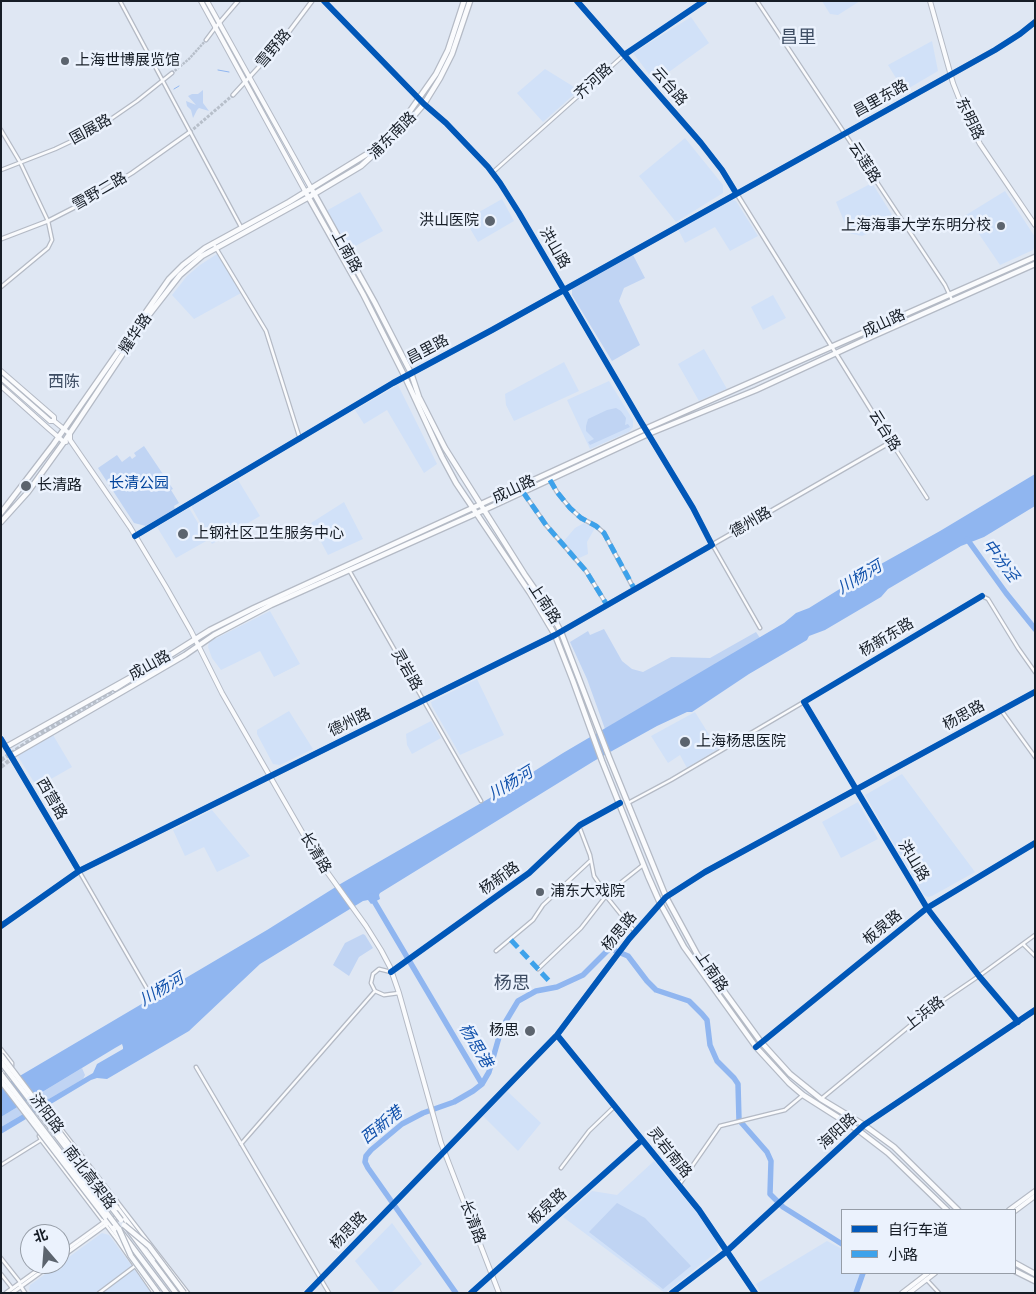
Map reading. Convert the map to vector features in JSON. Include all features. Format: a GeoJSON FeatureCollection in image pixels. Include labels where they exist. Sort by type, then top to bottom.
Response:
{"type":"FeatureCollection","features":[{"type":"Feature","properties":{"kind":"main road","name":"上南路"},"geometry":{"type":"LineString","coordinates":[[201,1],[363,294],[405,377],[442,457],[472,509],[530,593],[555,636],[574,681],[592,736],[660,903],[684,947],[756,1047],[784,1078],[803,1095],[858,1130],[888,1153],[946,1209]]}},
{"type":"Feature","properties":{"kind":"main road","name":"上南路"},"geometry":{"type":"LineString","coordinates":[[207,1],[411,373],[419,397],[445,448],[561,632],[609,758],[666,897],[702,961],[761,1042],[790,1074],[821,1099],[864,1125],[894,1147],[957,1209]]}},
{"type":"Feature","properties":{"kind":"main road","name":"浦东南路"},"geometry":{"type":"LineString","coordinates":[[311,188],[367,154],[403,121],[436,74],[448,50],[464,1]]}},
{"type":"Feature","properties":{"kind":"main road","name":"浦东南路"},"geometry":{"type":"LineString","coordinates":[[314,193],[368,161],[405,126],[424,104],[452,54],[470,1]]}},
{"type":"Feature","properties":{"kind":"main road","name":"东明路"},"geometry":{"type":"LineString","coordinates":[[930,1],[950,75],[961,106],[972,129],[1035,225]]}},
{"type":"Feature","properties":{"kind":"main road","name":"耀华路"},"geometry":{"type":"LineString","coordinates":[[1,522],[28,492],[70,434],[148,316],[173,282],[187,268],[215,246],[311,188]]}},
{"type":"Feature","properties":{"kind":"main road","name":"耀华路"},"geometry":{"type":"LineString","coordinates":[[1,513],[64,429],[169,279],[193,256],[314,193]]}},
{"type":"Feature","properties":{"kind":"main road","name":"成山路"},"geometry":{"type":"LineString","coordinates":[[11,756],[144,679],[224,629],[271,605],[645,429],[1035,257]]}},
{"type":"Feature","properties":{"kind":"main road","name":"成山路"},"geometry":{"type":"LineString","coordinates":[[6,747],[195,639],[254,608],[476,514],[648,434],[756,390],[1035,264]]}},
{"type":"Feature","properties":{"kind":"main road"},"geometry":{"type":"LineString","coordinates":[[1,371],[54,417],[54,421]]}},
{"type":"Feature","properties":{"kind":"main road"},"geometry":{"type":"LineString","coordinates":[[1,378],[50,421],[54,421],[70,434],[70,440],[64,442],[1,386]]}},
{"type":"Feature","properties":{"kind":"main road","name":"长清路"},"geometry":{"type":"LineString","coordinates":[[70,440],[136,536],[195,639],[222,693],[317,858],[374,938],[392,972],[444,1151],[499,1293]]}},
{"type":"Feature","properties":{"kind":"main road"},"geometry":{"type":"LineString","coordinates":[[144,679],[116,691],[149,667]]}},
{"type":"Feature","properties":{"kind":"main road","name":"济阳路"},"geometry":{"type":"LineString","coordinates":[[1,1055],[117,1208],[185,1293]]}},
{"type":"Feature","properties":{"kind":"main road","name":"南北高架路"},"geometry":{"type":"LineString","coordinates":[[1,1062],[176,1293]]}},
{"type":"Feature","properties":{"kind":"main road","name":"南北高架路"},"geometry":{"type":"LineString","coordinates":[[1,1074],[167,1293]]}},
{"type":"Feature","properties":{"kind":"main road","name":"济阳路"},"geometry":{"type":"LineString","coordinates":[[1,1081],[158,1293]]}},
{"type":"Feature","properties":{"kind":"main road"},"geometry":{"type":"LineString","coordinates":[[1010,1209],[1035,1191]]}},
{"type":"Feature","properties":{"kind":"main road"},"geometry":{"type":"LineString","coordinates":[[1016,1210],[1035,1196]]}},
{"type":"Feature","properties":{"kind":"main road"},"geometry":{"type":"LineString","coordinates":[[124,1225],[149,1246],[185,1293]]}},
{"type":"Feature","properties":{"kind":"main road"},"geometry":{"type":"LineString","coordinates":[[119,1229],[131,1256],[158,1293]]}},
{"type":"Feature","properties":{"kind":"main road"},"geometry":{"type":"LineString","coordinates":[[1016,1264],[1035,1274]]}},
{"type":"Feature","properties":{"kind":"main road"},"geometry":{"type":"LineString","coordinates":[[1016,1272],[1035,1281]]}},
{"type":"Feature","properties":{"kind":"main road"},"geometry":{"type":"LineString","coordinates":[[902,1293],[927,1274]]}},
{"type":"Feature","properties":{"kind":"main road"},"geometry":{"type":"LineString","coordinates":[[909,1293],[934,1274]]}},
{"type":"Feature","properties":{"kind":"street"},"geometry":{"type":"LineString","coordinates":[[120,1],[242,228]]}},
{"type":"Feature","properties":{"kind":"street"},"geometry":{"type":"LineString","coordinates":[[206,40],[238,1]]}},
{"type":"Feature","properties":{"kind":"street","name":"雪野路"},"geometry":{"type":"LineString","coordinates":[[233,95],[279,45],[312,1]]}},
{"type":"Feature","properties":{"kind":"street","name":"洪山路"},"geometry":{"type":"LineString","coordinates":[[324,1],[424,104],[446,123],[492,173],[513,203],[693,508],[760,628]]}},
{"type":"Feature","properties":{"kind":"street","name":"云台路"},"geometry":{"type":"LineString","coordinates":[[577,1],[711,155],[927,498]]}},
{"type":"Feature","properties":{"kind":"street","name":"齐河路"},"geometry":{"type":"LineString","coordinates":[[492,173],[624,55],[704,1]]}},
{"type":"Feature","properties":{"kind":"street","name":"云莲路"},"geometry":{"type":"LineString","coordinates":[[758,1],[950,294],[952,300]]}},
{"type":"Feature","properties":{"kind":"street","name":"昌里东路"},"geometry":{"type":"LineString","coordinates":[[736,193],[995,50],[1035,22]]}},
{"type":"Feature","properties":{"kind":"street","name":"国展路"},"geometry":{"type":"LineString","coordinates":[[1,170],[55,149],[95,130],[125,110],[172,73]]}},
{"type":"Feature","properties":{"kind":"street"},"geometry":{"type":"LineString","coordinates":[[1,130],[20,162],[48,221],[52,240],[48,248],[1,287]]}},
{"type":"Feature","properties":{"kind":"street","name":"雪野二路"},"geometry":{"type":"LineString","coordinates":[[1,238],[48,221],[83,203],[132,173],[190,132]]}},
{"type":"Feature","properties":{"kind":"street","name":"昌里路"},"geometry":{"type":"LineString","coordinates":[[136,536],[411,373],[736,193]]}},
{"type":"Feature","properties":{"kind":"street"},"geometry":{"type":"LineString","coordinates":[[215,246],[266,331],[300,439]]}},
{"type":"Feature","properties":{"kind":"street","name":"德州路"},"geometry":{"type":"LineString","coordinates":[[1,926],[79,872],[555,636],[891,442]]}},
{"type":"Feature","properties":{"kind":"street"},"geometry":{"type":"LineString","coordinates":[[550,480],[570,508],[604,533],[634,590]]}},
{"type":"Feature","properties":{"kind":"street"},"geometry":{"type":"LineString","coordinates":[[523,492],[546,525],[586,571],[607,605]]}},
{"type":"Feature","properties":{"kind":"street","name":"灵岩路"},"geometry":{"type":"LineString","coordinates":[[348,568],[481,801]]}},
{"type":"Feature","properties":{"kind":"street","name":"杨新东路"},"geometry":{"type":"LineString","coordinates":[[628,803],[671,780],[982,596],[988,599],[1035,672]]}},
{"type":"Feature","properties":{"kind":"street","name":"杨思路"},"geometry":{"type":"LineString","coordinates":[[307,1293],[557,1034],[635,932],[666,897],[705,872],[1035,692]]}},
{"type":"Feature","properties":{"kind":"street","name":"洪山路"},"geometry":{"type":"LineString","coordinates":[[804,702],[926,908],[1018,1022]]}},
{"type":"Feature","properties":{"kind":"street"},"geometry":{"type":"LineString","coordinates":[[1001,710],[1035,758]]}},
{"type":"Feature","properties":{"kind":"street","name":"西营路"},"geometry":{"type":"LineString","coordinates":[[1,739],[150,994]]}},
{"type":"Feature","properties":{"kind":"street","name":"杨新路"},"geometry":{"type":"LineString","coordinates":[[375,991],[370,983],[373,974],[380,969],[392,972],[529,873],[578,826],[620,803]]}},
{"type":"Feature","properties":{"kind":"street"},"geometry":{"type":"LineString","coordinates":[[578,826],[590,855],[596,881],[635,932]]}},
{"type":"Feature","properties":{"kind":"street","name":"板泉路"},"geometry":{"type":"LineString","coordinates":[[756,1047],[926,908],[1035,843]]}},
{"type":"Feature","properties":{"kind":"street"},"geometry":{"type":"LineString","coordinates":[[496,950],[533,920],[543,905],[590,861]]}},
{"type":"Feature","properties":{"kind":"street"},"geometry":{"type":"LineString","coordinates":[[538,969],[581,928],[606,895],[644,864]]}},
{"type":"Feature","properties":{"kind":"street","name":"上浜路"},"geometry":{"type":"LineString","coordinates":[[821,1099],[921,1016],[1035,935]]}},
{"type":"Feature","properties":{"kind":"street"},"geometry":{"type":"LineString","coordinates":[[1023,944],[1035,956]]}},
{"type":"Feature","properties":{"kind":"street"},"geometry":{"type":"LineString","coordinates":[[241,1144],[375,991],[384,995],[398,993]]}},
{"type":"Feature","properties":{"kind":"street","name":"海阳路"},"geometry":{"type":"LineString","coordinates":[[672,1293],[727,1251],[864,1125],[1035,1010]]}},
{"type":"Feature","properties":{"kind":"street","name":"灵岩南路"},"geometry":{"type":"LineString","coordinates":[[557,1034],[700,1210],[755,1293]]}},
{"type":"Feature","properties":{"kind":"street"},"geometry":{"type":"LineString","coordinates":[[1,1049],[12,1063],[12,1066],[1,1074]]}},
{"type":"Feature","properties":{"kind":"street"},"geometry":{"type":"LineString","coordinates":[[196,1067],[329,1293]]}},
{"type":"Feature","properties":{"kind":"street"},"geometry":{"type":"LineString","coordinates":[[679,1185],[718,1128],[785,1110],[803,1095]]}},
{"type":"Feature","properties":{"kind":"street"},"geometry":{"type":"LineString","coordinates":[[561,1168],[589,1131],[615,1106]]}},
{"type":"Feature","properties":{"kind":"street"},"geometry":{"type":"LineString","coordinates":[[158,1293],[135,1266],[106,1222],[41,1140],[40,1132],[52,1123],[58,1125],[185,1293]]}},
{"type":"Feature","properties":{"kind":"street"},"geometry":{"type":"LineString","coordinates":[[1,1165],[41,1140]]}},
{"type":"Feature","properties":{"kind":"street","name":"板泉路"},"geometry":{"type":"LineString","coordinates":[[471,1293],[642,1140]]}},
{"type":"Feature","properties":{"kind":"street"},"geometry":{"type":"LineString","coordinates":[[70,1247],[121,1213]]}},
{"type":"Feature","properties":{"kind":"street"},"geometry":{"type":"LineString","coordinates":[[70,1250],[106,1222]]}},
{"type":"Feature","properties":{"kind":"street"},"geometry":{"type":"LineString","coordinates":[[1,1258],[24,1293]]}},
{"type":"Feature","properties":{"kind":"street"},"geometry":{"type":"LineString","coordinates":[[99,1293],[135,1266]]}},
{"type":"Feature","properties":{"kind":"street"},"geometry":{"type":"LineString","coordinates":[[1,1274],[12,1290]]}},
{"type":"Feature","properties":{"kind":"street"},"geometry":{"type":"LineString","coordinates":[[12,1290],[34,1274]]}},
{"type":"Feature","properties":{"kind":"street"},"geometry":{"type":"LineString","coordinates":[[6,1293],[37,1274]]}},
{"type":"Feature","properties":{"kind":"street"},"geometry":{"type":"LineString","coordinates":[[926,1279],[939,1293]]}},
{"type":"Feature","properties":{"kind":"street"},"geometry":{"type":"LineString","coordinates":[[19,1286],[20,1293]]}},
{"type":"Feature","properties":{"kind":"shaded area"},"geometry":{"type":"Polygon","coordinates":[[[822,1],[860,1],[838,15],[830,14],[822,1]]]}},
{"type":"Feature","properties":{"kind":"shaded area"},"geometry":{"type":"Polygon","coordinates":[[[691,17],[709,43],[655,82],[633,53],[691,17]]]}},
{"type":"Feature","properties":{"kind":"shaded area"},"geometry":{"type":"Polygon","coordinates":[[[932,41],[938,71],[904,91],[888,65],[932,41]]]}},
{"type":"Feature","properties":{"kind":"shaded area"},"geometry":{"type":"Polygon","coordinates":[[[545,69],[579,90],[543,122],[517,93],[545,69]]]}},
{"type":"Feature","properties":{"kind":"shaded area"},"geometry":{"type":"Polygon","coordinates":[[[685,138],[723,185],[723,193],[676,222],[639,176],[685,138]]]}},
{"type":"Feature","properties":{"kind":"shaded area"},"geometry":{"type":"Polygon","coordinates":[[[872,183],[896,221],[862,236],[849,233],[836,202],[872,183]]]}},
{"type":"Feature","properties":{"kind":"shaded area","name":"上海海事大学东明分校"},"geometry":{"type":"Polygon","coordinates":[[[1005,191],[1035,237],[1035,246],[1033,250],[1000,265],[966,215],[1005,191]]]}},
{"type":"Feature","properties":{"kind":"shaded area"},"geometry":{"type":"Polygon","coordinates":[[[360,192],[383,231],[348,250],[326,211],[360,192]]]}},
{"type":"Feature","properties":{"kind":"shaded area","name":"洪山医院"},"geometry":{"type":"Polygon","coordinates":[[[502,199],[514,221],[478,242],[465,220],[502,199]]]}},
{"type":"Feature","properties":{"kind":"shaded area"},"geometry":{"type":"Polygon","coordinates":[[[731,199],[736,201],[758,236],[730,251],[715,227],[685,243],[678,229],[731,199]]]}},
{"type":"Feature","properties":{"kind":"shaded area"},"geometry":{"type":"Polygon","coordinates":[[[217,254],[241,293],[194,319],[172,295],[187,276],[217,254]]]}},
{"type":"Feature","properties":{"kind":"shaded area"},"geometry":{"type":"Polygon","coordinates":[[[773,295],[786,318],[763,330],[751,307],[773,295]]]}},
{"type":"Feature","properties":{"kind":"shaded area"},"geometry":{"type":"Polygon","coordinates":[[[704,349],[727,389],[699,401],[678,364],[704,349]]]}},
{"type":"Feature","properties":{"kind":"shaded area"},"geometry":{"type":"Polygon","coordinates":[[[564,362],[579,391],[514,421],[506,405],[505,394],[564,362]]]}},
{"type":"Feature","properties":{"kind":"shaded area"},"geometry":{"type":"Polygon","coordinates":[[[609,381],[633,420],[633,427],[629,432],[590,449],[567,400],[609,381]]]}},
{"type":"Feature","properties":{"kind":"shaded area"},"geometry":{"type":"Polygon","coordinates":[[[398,385],[437,464],[424,473],[387,410],[364,424],[355,410],[398,385]]]}},
{"type":"Feature","properties":{"kind":"shaded area"},"geometry":{"type":"Polygon","coordinates":[[[238,480],[260,516],[212,544],[191,506],[238,480]]]}},
{"type":"Feature","properties":{"kind":"shaded area"},"geometry":{"type":"Polygon","coordinates":[[[344,502],[363,539],[328,555],[311,523],[344,502]]]}},
{"type":"Feature","properties":{"kind":"shaded area","name":"上钢社区卫生服务中心"},"geometry":{"type":"Polygon","coordinates":[[[189,508],[208,540],[176,558],[157,527],[189,508]]]}},
{"type":"Feature","properties":{"kind":"shaded area"},"geometry":{"type":"Polygon","coordinates":[[[584,523],[595,528],[587,542],[588,554],[577,559],[563,542],[575,528],[584,523]]]}},
{"type":"Feature","properties":{"kind":"shaded area"},"geometry":{"type":"Polygon","coordinates":[[[270,611],[300,664],[274,677],[260,651],[221,670],[212,658],[208,647],[209,642],[270,611]]]}},
{"type":"Feature","properties":{"kind":"shaded area"},"geometry":{"type":"Polygon","coordinates":[[[477,679],[504,735],[460,755],[431,702],[477,679]]]}},
{"type":"Feature","properties":{"kind":"shaded area"},"geometry":{"type":"Polygon","coordinates":[[[289,711],[313,749],[280,765],[273,764],[257,734],[257,730],[289,711]]]}},
{"type":"Feature","properties":{"kind":"shaded area","name":"上海杨思医院"},"geometry":{"type":"Polygon","coordinates":[[[695,712],[718,749],[687,768],[680,755],[668,763],[651,736],[695,712]]]}},
{"type":"Feature","properties":{"kind":"shaded area"},"geometry":{"type":"Polygon","coordinates":[[[431,721],[441,738],[412,754],[407,745],[406,734],[431,721]]]}},
{"type":"Feature","properties":{"kind":"shaded area"},"geometry":{"type":"Polygon","coordinates":[[[53,735],[72,767],[37,787],[17,755],[53,735]]]}},
{"type":"Feature","properties":{"kind":"shaded area"},"geometry":{"type":"Polygon","coordinates":[[[902,774],[975,872],[928,897],[924,895],[865,795],[902,774]]]}},
{"type":"Feature","properties":{"kind":"shaded area"},"geometry":{"type":"Polygon","coordinates":[[[858,802],[878,839],[841,858],[822,822],[858,802]]]}},
{"type":"Feature","properties":{"kind":"shaded area"},"geometry":{"type":"Polygon","coordinates":[[[212,810],[250,856],[217,872],[204,847],[185,856],[173,830],[212,810]]]}},
{"type":"Feature","properties":{"kind":"shaded area"},"geometry":{"type":"Polygon","coordinates":[[[507,1091],[541,1123],[518,1151],[483,1116],[507,1091]]]}},
{"type":"Feature","properties":{"kind":"shaded area"},"geometry":{"type":"Polygon","coordinates":[[[654,1161],[697,1213],[717,1241],[718,1250],[665,1293],[563,1217],[592,1191],[617,1195],[654,1161]]]}},
{"type":"Feature","properties":{"kind":"shaded area"},"geometry":{"type":"Polygon","coordinates":[[[392,1223],[422,1264],[391,1293],[381,1293],[355,1261],[392,1223]]]}},
{"type":"Feature","properties":{"kind":"shaded area"},"geometry":{"type":"Polygon","coordinates":[[[102,1233],[109,1235],[152,1293],[31,1293],[29,1290],[30,1285],[45,1274],[70,1274],[70,1256],[102,1233]]]}},
{"type":"Feature","properties":{"kind":"shaded area"},"geometry":{"type":"Polygon","coordinates":[[[827,1241],[841,1248],[841,1274],[860,1274],[854,1293],[761,1293],[756,1284],[827,1241]]]}},
{"type":"Feature","properties":{"kind":"green space"},"geometry":{"type":"Polygon","coordinates":[[[203,90],[203,103],[209,111],[199,108],[193,118],[186,101],[196,105],[188,96],[198,94],[203,90]]]}},
{"type":"Feature","properties":{"kind":"green space"},"geometry":{"type":"Polygon","coordinates":[[[633,255],[645,278],[624,288],[619,301],[640,345],[612,361],[572,295],[572,289],[633,255]]]}},
{"type":"Feature","properties":{"kind":"green space"},"geometry":{"type":"Polygon","coordinates":[[[616,408],[626,418],[625,425],[628,424],[630,427],[590,445],[588,442],[594,439],[586,431],[588,419],[616,408]]]}},
{"type":"Feature","properties":{"kind":"green space","name":"长清公园"},"geometry":{"type":"Polygon","coordinates":[[[144,446],[173,489],[171,490],[179,503],[174,506],[175,509],[146,526],[134,523],[98,468],[117,455],[122,462],[130,456],[132,459],[136,456],[134,453],[144,446]]]}},
{"type":"Feature","properties":{"kind":"green space"},"geometry":{"type":"Polygon","coordinates":[[[604,629],[622,661],[632,669],[643,672],[671,657],[710,658],[756,632],[760,638],[605,729],[587,679],[570,642],[588,631],[590,635],[604,629]]]}},
{"type":"Feature","properties":{"kind":"green space"},"geometry":{"type":"Polygon","coordinates":[[[363,934],[373,948],[359,957],[349,976],[333,965],[345,943],[363,934]]]}},
{"type":"Feature","properties":{"kind":"green space"},"geometry":{"type":"Polygon","coordinates":[[[82,1068],[85,1075],[83,1079],[1,1127],[1,1117],[82,1068]]]}},
{"type":"Feature","properties":{"kind":"green space"},"geometry":{"type":"Polygon","coordinates":[[[617,1203],[645,1218],[691,1266],[663,1289],[589,1232],[617,1203]]]}},
{"type":"Feature","properties":{"kind":"water","name":"川杨河"},"geometry":{"type":"Polygon","coordinates":[[[1035,474],[1035,506],[984,537],[961,546],[888,589],[881,597],[825,630],[809,636],[807,640],[749,674],[692,712],[687,712],[657,726],[594,761],[380,893],[380,899],[371,904],[368,900],[363,901],[260,964],[189,1031],[107,1079],[97,1078],[91,1080],[1,1134],[1,1127],[93,1073],[97,1064],[123,1049],[122,1044],[1,1117],[1,1087],[267,930],[342,883],[509,787],[563,753],[784,623],[796,613],[809,608],[1035,474]]]}},
{"type":"Feature","properties":{"kind":"waterway"},"geometry":{"type":"LineString","coordinates":[[218,70],[229,72]]}},
{"type":"Feature","properties":{"kind":"waterway"},"geometry":{"type":"LineString","coordinates":[[174,89],[179,86]]}},
{"type":"Feature","properties":{"kind":"waterway","name":"中汾泾"},"geometry":{"type":"LineString","coordinates":[[967,539],[1035,629]]}},
{"type":"Feature","properties":{"kind":"waterway","name":"杨思港"},"geometry":{"type":"LineString","coordinates":[[371,896],[482,1084]]}},
{"type":"Feature","properties":{"kind":"waterway","name":"杨思港"},"geometry":{"type":"LineString","coordinates":[[456,1293],[368,1168],[365,1162],[366,1156],[402,1124],[423,1113],[454,1102],[482,1084],[489,1072],[499,1037],[518,1001],[536,991],[557,987],[583,975],[611,949],[628,956],[656,990],[689,1001],[707,1020],[710,1045],[717,1061],[738,1084],[739,1120],[767,1152],[771,1161],[770,1194],[783,1207],[841,1243]]}},
{"type":"Feature","properties":{"kind":"waterway","name":"杨思港"},"geometry":{"type":"LineString","coordinates":[[856,1293],[863,1274]]}},
{"type":"Feature","properties":{"kind":"tunnel"},"geometry":{"type":"LineString","coordinates":[[172,73],[189,59],[206,40]]}},
{"type":"Feature","properties":{"kind":"tunnel"},"geometry":{"type":"LineString","coordinates":[[190,132],[233,95]]}},
{"type":"Feature","properties":{"kind":"tunnel"},"geometry":{"type":"LineString","coordinates":[[1,760],[41,733],[115,689]]}},
{"type":"Feature","properties":{"kind":"tunnel"},"geometry":{"type":"LineString","coordinates":[[1,767],[15,756]]}},
{"type":"Feature","properties":{"kind":"marked path"},"geometry":{"type":"LineString","coordinates":[[550,480],[570,508],[581,518],[604,533],[635,590]]}},
{"type":"Feature","properties":{"kind":"marked path"},"geometry":{"type":"LineString","coordinates":[[523,492],[546,525],[586,571],[607,605]]}},
{"type":"Feature","properties":{"kind":"marked path"},"geometry":{"type":"LineString","coordinates":[[511,940],[550,982]]}},
{"type":"Feature","properties":{"kind":"cycle path"},"geometry":{"type":"LineString","coordinates":[[1,926],[79,871],[555,635],[712,545],[693,508],[500,183],[488,167],[446,123],[424,104],[324,1]]}},
{"type":"Feature","properties":{"kind":"cycle path"},"geometry":{"type":"LineString","coordinates":[[577,1],[701,143],[722,170],[736,193]]}},
{"type":"Feature","properties":{"kind":"cycle path"},"geometry":{"type":"LineString","coordinates":[[624,55],[704,1]]}},
{"type":"Feature","properties":{"kind":"cycle path"},"geometry":{"type":"LineString","coordinates":[[135,536],[393,383],[492,330],[995,50],[1035,22]]}},
{"type":"Feature","properties":{"kind":"cycle path"},"geometry":{"type":"LineString","coordinates":[[982,596],[804,702],[927,908],[979,976],[1018,1022]]}},
{"type":"Feature","properties":{"kind":"cycle path"},"geometry":{"type":"LineString","coordinates":[[307,1293],[557,1035],[629,939],[666,897],[705,872],[1035,692]]}},
{"type":"Feature","properties":{"kind":"cycle path"},"geometry":{"type":"LineString","coordinates":[[1,739],[79,871]]}},
{"type":"Feature","properties":{"kind":"cycle path"},"geometry":{"type":"LineString","coordinates":[[391,972],[529,873],[580,825],[620,803]]}},
{"type":"Feature","properties":{"kind":"cycle path"},"geometry":{"type":"LineString","coordinates":[[756,1047],[927,908],[1035,843]]}},
{"type":"Feature","properties":{"kind":"cycle path"},"geometry":{"type":"LineString","coordinates":[[672,1293],[727,1251],[864,1125],[1035,1010]]}},
{"type":"Feature","properties":{"kind":"cycle path"},"geometry":{"type":"LineString","coordinates":[[557,1035],[699,1210],[755,1293]]}},
{"type":"Feature","properties":{"kind":"cycle path"},"geometry":{"type":"LineString","coordinates":[[471,1293],[642,1140]]}},
{"type":"Feature","properties":{"kind":"place","name":"上海世博展览馆"},"geometry":{"type":"Point","coordinates":[65,61]}},
{"type":"Feature","properties":{"kind":"place","name":"洪山医院"},"geometry":{"type":"Point","coordinates":[490,221]}},
{"type":"Feature","properties":{"kind":"place","name":"上海海事大学东明分校"},"geometry":{"type":"Point","coordinates":[1001,226]}},
{"type":"Feature","properties":{"kind":"place","name":"长清路"},"geometry":{"type":"Point","coordinates":[26,486]}},
{"type":"Feature","properties":{"kind":"place","name":"上钢社区卫生服务中心"},"geometry":{"type":"Point","coordinates":[183,534]}},
{"type":"Feature","properties":{"kind":"place","name":"上海杨思医院"},"geometry":{"type":"Point","coordinates":[685,742]}},
{"type":"Feature","properties":{"kind":"place","name":"浦东大戏院"},"geometry":{"type":"Point","coordinates":[540,892]}},
{"type":"Feature","properties":{"kind":"place","name":"杨思"},"geometry":{"type":"Point","coordinates":[530,1031]}},
{"type":"Feature","properties":{"kind":"district","name":"昌里"},"geometry":{"type":"Point","coordinates":[798,38]}},
{"type":"Feature","properties":{"kind":"district","name":"西陈"},"geometry":{"type":"Point","coordinates":[64,383]}},
{"type":"Feature","properties":{"kind":"district","name":"杨思"},"geometry":{"type":"Point","coordinates":[512,984]}},
{"type":"Feature","properties":{"kind":"water label","name":"西新港"},"geometry":{"type":"Point","coordinates":[382,1126]}}]}
